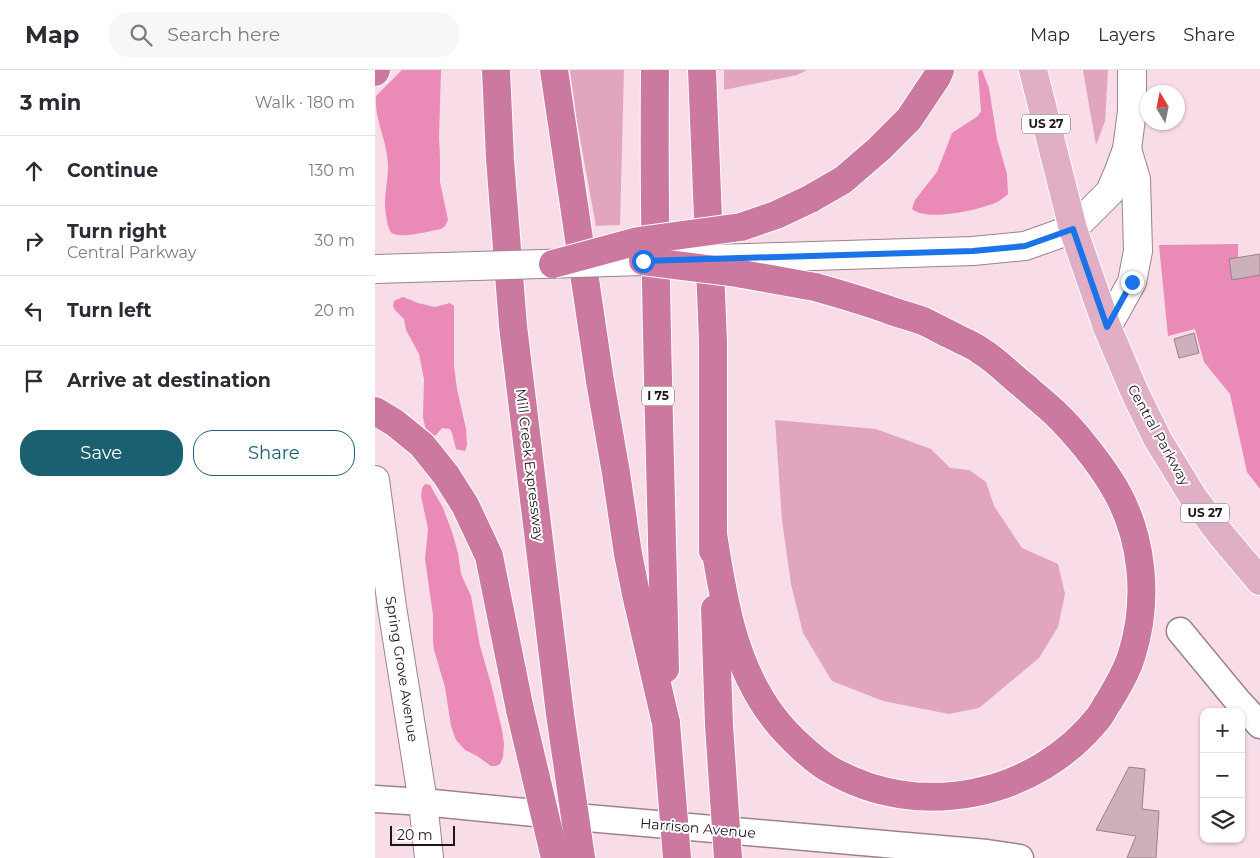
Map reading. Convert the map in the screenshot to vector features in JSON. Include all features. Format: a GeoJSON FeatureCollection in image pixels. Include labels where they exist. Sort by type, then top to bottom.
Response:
{"type":"FeatureCollection","features":[{"type":"Feature","properties":{"kind":"highway","name":"Mill Creek Expressway"},"geometry":{"type":"LineString","coordinates":[[496,70],[500,159],[513,326],[561,714],[581,858]]}},
{"type":"Feature","properties":{"kind":"highway"},"geometry":{"type":"LineString","coordinates":[[555,70],[600,381],[628,554],[666,723]]}},
{"type":"Feature","properties":{"kind":"highway","name":"I 75"},"geometry":{"type":"LineString","coordinates":[[655,70],[657,352],[666,723],[677,858]]}},
{"type":"Feature","properties":{"kind":"highway"},"geometry":{"type":"LineString","coordinates":[[702,70],[713,342],[713,534],[719,725],[728,858]]}},
{"type":"Feature","properties":{"kind":"highway"},"geometry":{"type":"LineString","coordinates":[[553,264],[638,241],[741,227],[810,199],[843,180],[879,150],[909,119],[941,70]]}},
{"type":"Feature","properties":{"kind":"highway"},"geometry":{"type":"LineString","coordinates":[[643,261],[731,272],[815,287],[922,321],[981,350],[1056,414],[1091,454],[1114,487],[1129,519],[1138,553],[1141,580],[1141,607],[1132,655],[1121,682],[1099,716],[1077,740],[1049,762],[1021,778],[991,789],[958,796],[919,797],[886,792],[858,784],[828,769],[800,746],[774,719],[752,685],[736,646],[723,597],[713,534]]}},
{"type":"Feature","properties":{"kind":"highway"},"geometry":{"type":"LineString","coordinates":[[375,411],[395,423],[422,445],[446,475],[465,504],[489,556],[520,710],[555,858]]}},
{"type":"Feature","properties":{"kind":"main road","name":"Central Parkway"},"geometry":{"type":"LineString","coordinates":[[1033,70],[1073,229],[1107,327],[1135,393],[1158,440],[1193,496],[1221,536],[1260,582]]}},
{"type":"Feature","properties":{"kind":"main road"},"geometry":{"type":"LineString","coordinates":[[375,269],[973,251],[1025,246],[1073,229],[1110,192],[1127,149],[1132,111],[1132,70]]}},
{"type":"Feature","properties":{"kind":"main road"},"geometry":{"type":"LineString","coordinates":[[1107,327],[1132,282],[1138,251],[1136,179],[1127,149]]}},
{"type":"Feature","properties":{"kind":"main road","name":"Spring Grove Avenue"},"geometry":{"type":"LineString","coordinates":[[375,480],[392,607],[423,802],[429,858]]}},
{"type":"Feature","properties":{"kind":"street"},"geometry":{"type":"LineString","coordinates":[[1181,631],[1237,700],[1260,725]]}},
{"type":"Feature","properties":{"kind":"street","name":"Harrison Avenue"},"geometry":{"type":"LineString","coordinates":[[375,799],[565,816],[865,850],[987,853],[1020,858]]}},
{"type":"Feature","properties":{"kind":"shaded area"},"geometry":{"type":"Polygon","coordinates":[[[402,70],[441,70],[440,182],[448,220],[441,229],[416,234],[396,235],[390,231],[387,219],[385,203],[388,160],[378,117],[376,96],[402,70]]]}},
{"type":"Feature","properties":{"kind":"shaded area"},"geometry":{"type":"Polygon","coordinates":[[[570,70],[624,70],[620,225],[596,226],[577,122],[570,70]]]}},
{"type":"Feature","properties":{"kind":"shaded area"},"geometry":{"type":"Polygon","coordinates":[[[724,70],[807,70],[797,75],[724,90],[724,70]]]}},
{"type":"Feature","properties":{"kind":"shaded area"},"geometry":{"type":"Polygon","coordinates":[[[981,70],[989,88],[997,139],[1007,174],[1008,194],[995,203],[977,209],[940,215],[919,213],[912,209],[915,200],[937,172],[952,133],[978,116],[981,111],[978,72],[981,70]]]}},
{"type":"Feature","properties":{"kind":"shaded area"},"geometry":{"type":"Polygon","coordinates":[[[1083,70],[1108,70],[1105,121],[1096,145],[1083,70]]]}},
{"type":"Feature","properties":{"kind":"shaded area"},"geometry":{"type":"Polygon","coordinates":[[[1238,244],[1238,258],[1232,279],[1260,275],[1260,489],[1247,472],[1230,394],[1204,362],[1195,329],[1168,336],[1159,245],[1238,244]]]}},
{"type":"Feature","properties":{"kind":"shaded area"},"geometry":{"type":"Polygon","coordinates":[[[403,297],[435,307],[450,303],[454,306],[454,366],[466,429],[467,445],[465,451],[456,449],[450,429],[442,428],[435,436],[426,431],[423,417],[424,379],[419,354],[406,330],[404,319],[393,306],[394,301],[403,297]]]}},
{"type":"Feature","properties":{"kind":"shaded area"},"geometry":{"type":"Polygon","coordinates":[[[775,420],[876,429],[931,449],[950,468],[969,470],[986,482],[994,506],[1022,548],[1058,564],[1065,594],[1058,627],[1039,658],[979,708],[949,714],[883,701],[832,681],[803,633],[791,584],[782,520],[775,420]]]}},
{"type":"Feature","properties":{"kind":"shaded area"},"geometry":{"type":"Polygon","coordinates":[[[425,484],[430,485],[443,508],[458,553],[461,574],[471,596],[480,646],[502,730],[503,757],[500,764],[496,766],[491,766],[465,750],[456,740],[451,726],[445,687],[434,650],[433,615],[425,559],[428,529],[421,496],[422,488],[425,484]]]}},
{"type":"Feature","properties":{"kind":"building"},"geometry":{"type":"Polygon","coordinates":[[[1260,254],[1260,275],[1232,280],[1229,259],[1260,254]]]}},
{"type":"Feature","properties":{"kind":"building"},"geometry":{"type":"Polygon","coordinates":[[[1194,333],[1199,353],[1179,358],[1174,339],[1194,333]]]}},
{"type":"Feature","properties":{"kind":"building"},"geometry":{"type":"Polygon","coordinates":[[[1129,767],[1145,769],[1142,809],[1159,811],[1156,858],[1127,858],[1136,836],[1096,830],[1129,767]]]}},
{"type":"Feature","properties":{"kind":"route"},"geometry":{"type":"LineString","coordinates":[[643,261],[973,251],[1025,246],[1073,229],[1107,327],[1132,282]]}}]}
